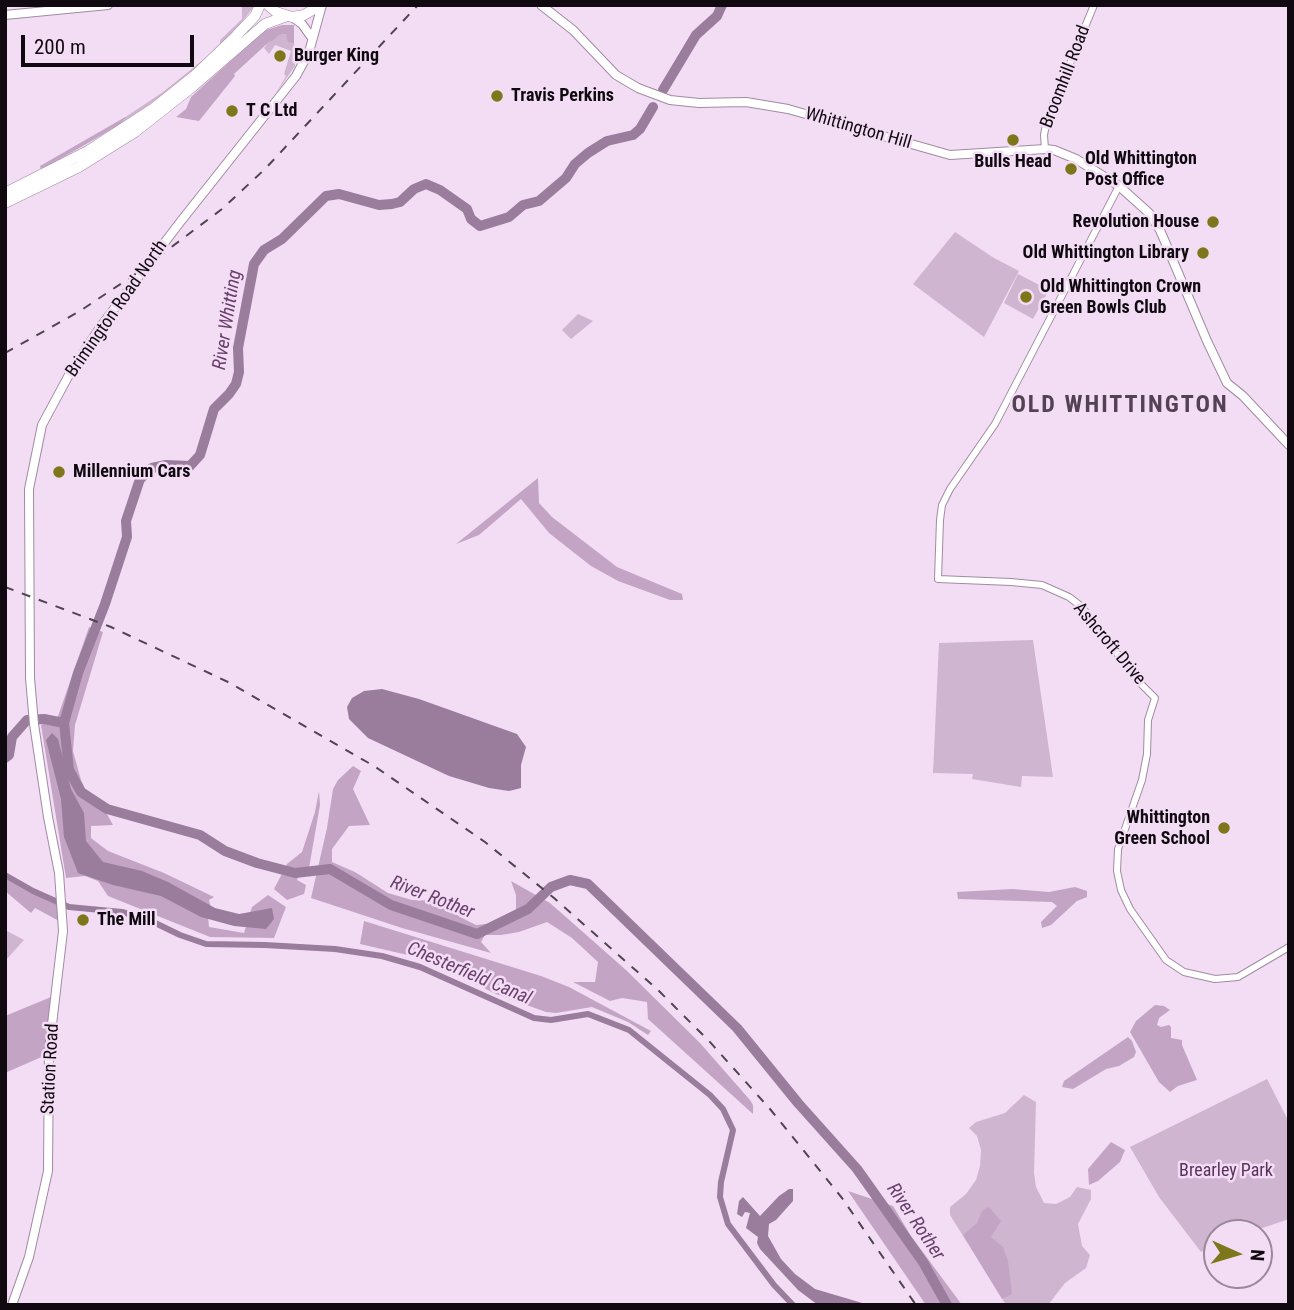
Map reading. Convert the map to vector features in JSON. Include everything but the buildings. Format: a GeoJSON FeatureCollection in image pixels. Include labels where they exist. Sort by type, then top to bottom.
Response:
{"type":"FeatureCollection","features":[{"type":"Feature","properties":{"kind":"highway"},"geometry":{"type":"LineString","coordinates":[[5,193],[88,151],[154,108],[194,76],[236,36],[255,16],[260,5]]}},
{"type":"Feature","properties":{"kind":"highway"},"geometry":{"type":"LineString","coordinates":[[268,5],[276,12],[289,16]]}},
{"type":"Feature","properties":{"kind":"highway"},"geometry":{"type":"LineString","coordinates":[[5,203],[79,167],[135,132],[191,89],[265,24],[289,16],[304,15],[321,5]]}},
{"type":"Feature","properties":{"kind":"main road"},"geometry":{"type":"LineString","coordinates":[[5,15],[108,5]]}},
{"type":"Feature","properties":{"kind":"main road","name":"Brimington Road North"},"geometry":{"type":"LineString","coordinates":[[50,829],[32,707],[29,630],[29,489],[43,425],[70,373],[101,326],[296,76],[309,52],[321,5]]}},
{"type":"Feature","properties":{"kind":"main road","name":"Whittington Hill"},"geometry":{"type":"LineString","coordinates":[[541,5],[573,30],[616,75],[638,88],[670,100],[699,103],[747,102],[788,109],[950,155],[1045,149]]}},
{"type":"Feature","properties":{"kind":"main road"},"geometry":{"type":"LineString","coordinates":[[289,16],[302,24],[312,38]]}},
{"type":"Feature","properties":{"kind":"main road"},"geometry":{"type":"LineString","coordinates":[[1045,149],[1076,159],[1119,186],[1149,213],[1160,230],[1227,383],[1243,396],[1289,445]]}},
{"type":"Feature","properties":{"kind":"main road","name":"Station Road"},"geometry":{"type":"LineString","coordinates":[[12,1305],[29,1257],[48,1171],[49,1050],[63,914],[50,829]]}},
{"type":"Feature","properties":{"kind":"street","name":"Broomhill Road"},"geometry":{"type":"LineString","coordinates":[[1045,149],[1047,119],[1094,5]]}},
{"type":"Feature","properties":{"kind":"street","name":"Ashcroft Drive"},"geometry":{"type":"LineString","coordinates":[[1119,186],[995,424],[950,489],[940,520],[938,579],[1042,586],[1069,597],[1082,607],[1138,681],[1155,698],[1148,720],[1147,754],[1142,780],[1118,849],[1117,871],[1121,890],[1130,909],[1166,960],[1184,972],[1215,979],[1238,977],[1289,947]]}},
{"type":"Feature","properties":{"kind":"green space"},"geometry":{"type":"Polygon","coordinates":[[[242,5],[255,5],[224,45],[169,93],[99,141],[62,160],[121,124],[127,116],[163,92],[213,52],[220,40],[242,19],[242,5]]]}},
{"type":"Feature","properties":{"kind":"green space"},"geometry":{"type":"Polygon","coordinates":[[[286,34],[290,43],[294,44],[295,66],[276,93],[286,76],[284,74],[291,51],[275,45],[269,54],[264,48],[270,40],[272,42],[279,35],[286,34]]]}},
{"type":"Feature","properties":{"kind":"green space"},"geometry":{"type":"Polygon","coordinates":[[[955,232],[1019,271],[984,337],[913,284],[955,232]]]}},
{"type":"Feature","properties":{"kind":"green space","name":"Old Whittington Crown Green Bowls Club"},"geometry":{"type":"Polygon","coordinates":[[[1018,274],[1049,290],[1033,319],[1004,303],[1018,274]]]}},
{"type":"Feature","properties":{"kind":"green space"},"geometry":{"type":"Polygon","coordinates":[[[578,314],[593,321],[571,339],[562,330],[578,314]]]}},
{"type":"Feature","properties":{"kind":"green space"},"geometry":{"type":"Polygon","coordinates":[[[1033,640],[1053,777],[1022,776],[1021,787],[972,779],[973,774],[933,773],[939,643],[1033,640]]]}},
{"type":"Feature","properties":{"kind":"green space"},"geometry":{"type":"Polygon","coordinates":[[[5,930],[24,940],[5,961],[5,930]]]}},
{"type":"Feature","properties":{"kind":"green space","name":"Brearley Park"},"geometry":{"type":"Polygon","coordinates":[[[1267,1079],[1289,1122],[1289,1219],[1273,1224],[1273,1219],[1203,1219],[1201,1252],[1159,1197],[1130,1147],[1267,1079]]]}},
{"type":"Feature","properties":{"kind":"green space"},"geometry":{"type":"Polygon","coordinates":[[[1024,1095],[1036,1102],[1034,1173],[1036,1187],[1044,1203],[1056,1204],[1070,1197],[1077,1187],[1091,1190],[1091,1199],[1078,1224],[1082,1246],[1090,1255],[1086,1268],[1065,1283],[1048,1305],[1006,1305],[950,1215],[950,1207],[966,1194],[976,1180],[980,1166],[981,1150],[977,1136],[969,1128],[976,1122],[1005,1113],[1024,1095]]]}},
{"type":"Feature","properties":{"kind":"shaded area"},"geometry":{"type":"Polygon","coordinates":[[[282,25],[294,25],[294,44],[288,42],[286,34],[279,35],[234,74],[199,121],[176,117],[186,109],[191,97],[257,37],[266,30],[282,25]]]}},
{"type":"Feature","properties":{"kind":"shaded area"},"geometry":{"type":"Polygon","coordinates":[[[127,116],[121,124],[41,170],[40,166],[127,116]]]}},
{"type":"Feature","properties":{"kind":"shaded area"},"geometry":{"type":"Polygon","coordinates":[[[538,478],[539,503],[552,517],[617,567],[682,594],[683,600],[670,600],[618,581],[591,566],[549,533],[521,499],[479,535],[456,544],[538,478]]]}},
{"type":"Feature","properties":{"kind":"shaded area"},"geometry":{"type":"Polygon","coordinates":[[[89,627],[103,632],[75,725],[73,751],[81,780],[92,804],[107,814],[113,825],[91,826],[91,838],[108,851],[164,873],[214,897],[209,900],[209,927],[244,933],[252,907],[268,895],[286,907],[274,938],[210,937],[108,896],[98,881],[85,876],[66,878],[41,725],[57,719],[89,627]]]}},
{"type":"Feature","properties":{"kind":"shaded area"},"geometry":{"type":"Polygon","coordinates":[[[382,689],[419,699],[517,734],[526,747],[521,765],[521,788],[509,791],[489,788],[449,776],[368,738],[349,719],[347,707],[352,698],[364,691],[382,689]]]}},
{"type":"Feature","properties":{"kind":"shaded area"},"geometry":{"type":"Polygon","coordinates":[[[52,733],[58,739],[71,789],[84,813],[86,841],[103,862],[142,871],[215,908],[239,914],[272,908],[274,919],[266,929],[234,926],[201,917],[161,896],[113,885],[78,873],[64,837],[61,799],[46,740],[52,733]]]}},
{"type":"Feature","properties":{"kind":"shaded area"},"geometry":{"type":"Polygon","coordinates":[[[353,766],[361,771],[353,789],[370,825],[349,826],[332,849],[332,862],[355,872],[388,893],[412,900],[439,901],[476,925],[495,923],[516,915],[516,895],[511,881],[550,903],[626,970],[700,1043],[750,1100],[753,1114],[648,1019],[647,1002],[622,998],[610,1001],[573,982],[595,982],[598,962],[572,938],[547,922],[519,932],[485,935],[481,942],[491,953],[311,898],[333,789],[338,780],[353,766]]]}},
{"type":"Feature","properties":{"kind":"shaded area"},"geometry":{"type":"Polygon","coordinates":[[[319,791],[320,805],[309,868],[301,870],[297,880],[306,885],[304,894],[287,900],[274,889],[287,864],[302,852],[319,791]]]}},
{"type":"Feature","properties":{"kind":"shaded area"},"geometry":{"type":"Polygon","coordinates":[[[5,877],[58,904],[59,921],[35,908],[31,913],[5,891],[5,877]]]}},
{"type":"Feature","properties":{"kind":"shaded area"},"geometry":{"type":"Polygon","coordinates":[[[1075,887],[1087,891],[1087,897],[1077,901],[1051,925],[1042,928],[1041,922],[1057,906],[1052,902],[958,899],[957,892],[1013,889],[1049,892],[1075,887]]]}},
{"type":"Feature","properties":{"kind":"shaded area"},"geometry":{"type":"Polygon","coordinates":[[[364,921],[541,976],[569,987],[651,1031],[648,1035],[628,1022],[592,1007],[546,1012],[496,994],[425,959],[360,944],[364,921]]]}},
{"type":"Feature","properties":{"kind":"shaded area"},"geometry":{"type":"Polygon","coordinates":[[[51,997],[46,1055],[5,1073],[5,1016],[51,997]]]}},
{"type":"Feature","properties":{"kind":"shaded area"},"geometry":{"type":"Polygon","coordinates":[[[1155,1005],[1170,1010],[1159,1018],[1157,1025],[1169,1025],[1171,1038],[1182,1040],[1197,1080],[1178,1086],[1170,1092],[1159,1082],[1130,1032],[1136,1021],[1155,1005]]]}},
{"type":"Feature","properties":{"kind":"shaded area"},"geometry":{"type":"Polygon","coordinates":[[[1128,1037],[1136,1052],[1134,1057],[1119,1066],[1106,1069],[1073,1089],[1062,1087],[1064,1081],[1128,1037]]]}},
{"type":"Feature","properties":{"kind":"shaded area"},"geometry":{"type":"Polygon","coordinates":[[[1111,1142],[1125,1150],[1120,1162],[1098,1181],[1089,1185],[1088,1169],[1111,1142]]]}},
{"type":"Feature","properties":{"kind":"shaded area"},"geometry":{"type":"Polygon","coordinates":[[[789,1189],[793,1189],[793,1201],[769,1224],[768,1236],[781,1259],[815,1289],[869,1305],[818,1305],[798,1290],[760,1249],[758,1237],[746,1228],[750,1213],[745,1212],[742,1217],[737,1214],[739,1201],[743,1197],[760,1216],[789,1189]]]}},
{"type":"Feature","properties":{"kind":"shaded area"},"geometry":{"type":"Polygon","coordinates":[[[848,1191],[893,1206],[911,1236],[962,1305],[926,1305],[848,1191]]]}},
{"type":"Feature","properties":{"kind":"shaded area"},"geometry":{"type":"Polygon","coordinates":[[[989,1207],[1001,1221],[991,1237],[1003,1247],[1008,1261],[1012,1294],[1002,1299],[963,1235],[977,1223],[982,1211],[989,1207]]]}},
{"type":"Feature","properties":{"kind":"waterway","name":"River Whitting"},"geometry":{"type":"LineString","coordinates":[[663,90],[696,35],[717,16],[722,5]]}},
{"type":"Feature","properties":{"kind":"waterway","name":"River Whitting"},"geometry":{"type":"LineString","coordinates":[[64,723],[78,673],[127,537],[126,521],[140,479],[152,468],[166,465],[190,466],[200,455],[214,409],[236,384],[239,372],[238,348],[254,264],[264,250],[282,239],[326,196],[339,194],[379,205],[392,204],[400,202],[414,189],[426,184],[440,190],[467,209],[471,219],[480,226],[509,217],[523,205],[539,201],[566,178],[575,164],[588,153],[607,141],[633,135],[640,129],[653,107]]}},
{"type":"Feature","properties":{"kind":"waterway","name":"River Rother"},"geometry":{"type":"LineString","coordinates":[[5,758],[9,755],[12,737],[27,720],[44,719],[64,723],[69,770],[81,792],[107,809],[200,835],[225,851],[257,863],[295,873],[330,869],[391,905],[477,934],[528,909],[551,887],[570,880],[588,884],[737,1028],[798,1103],[857,1169],[923,1262],[947,1305]]}},
{"type":"Feature","properties":{"kind":"waterway","name":"Chesterfield Canal"},"geometry":{"type":"LineString","coordinates":[[5,875],[69,907],[122,912],[149,920],[206,944],[335,949],[382,956],[420,967],[534,1018],[551,1020],[588,1014],[629,1030],[710,1095],[723,1109],[733,1130],[720,1197],[728,1224],[774,1285],[793,1305]]}},
{"type":"Feature","properties":{"kind":"railway"},"geometry":{"type":"LineString","coordinates":[[5,353],[80,311],[137,273],[222,209],[265,169],[418,5]]}},
{"type":"Feature","properties":{"kind":"railway"},"geometry":{"type":"LineString","coordinates":[[5,587],[111,627],[228,682],[374,766],[485,842],[554,898],[658,990],[709,1041],[770,1109],[842,1198],[916,1305]]}},
{"type":"Feature","properties":{"kind":"place","name":"Burger King"},"geometry":{"type":"Point","coordinates":[280,56]}},
{"type":"Feature","properties":{"kind":"place","name":"Travis Perkins"},"geometry":{"type":"Point","coordinates":[497,96]}},
{"type":"Feature","properties":{"kind":"place","name":"T C Ltd"},"geometry":{"type":"Point","coordinates":[232,111]}},
{"type":"Feature","properties":{"kind":"place","name":"Bulls Head"},"geometry":{"type":"Point","coordinates":[1013,140]}},
{"type":"Feature","properties":{"kind":"place","name":"Old Whittington Post Office"},"geometry":{"type":"Point","coordinates":[1071,169]}},
{"type":"Feature","properties":{"kind":"place","name":"Revolution House"},"geometry":{"type":"Point","coordinates":[1213,222]}},
{"type":"Feature","properties":{"kind":"place","name":"Old Whittington Library"},"geometry":{"type":"Point","coordinates":[1203,253]}},
{"type":"Feature","properties":{"kind":"place","name":"Old Whittington Crown Green Bowls Club"},"geometry":{"type":"Point","coordinates":[1026,297]}},
{"type":"Feature","properties":{"kind":"place","name":"Millennium Cars"},"geometry":{"type":"Point","coordinates":[59,472]}},
{"type":"Feature","properties":{"kind":"place","name":"Whittington Green School"},"geometry":{"type":"Point","coordinates":[1224,828]}},
{"type":"Feature","properties":{"kind":"place","name":"The Mill"},"geometry":{"type":"Point","coordinates":[83,920]}},
{"type":"Feature","properties":{"kind":"district","name":"OLD WHITTINGTON"},"geometry":{"type":"Point","coordinates":[1120,406]}}]}
